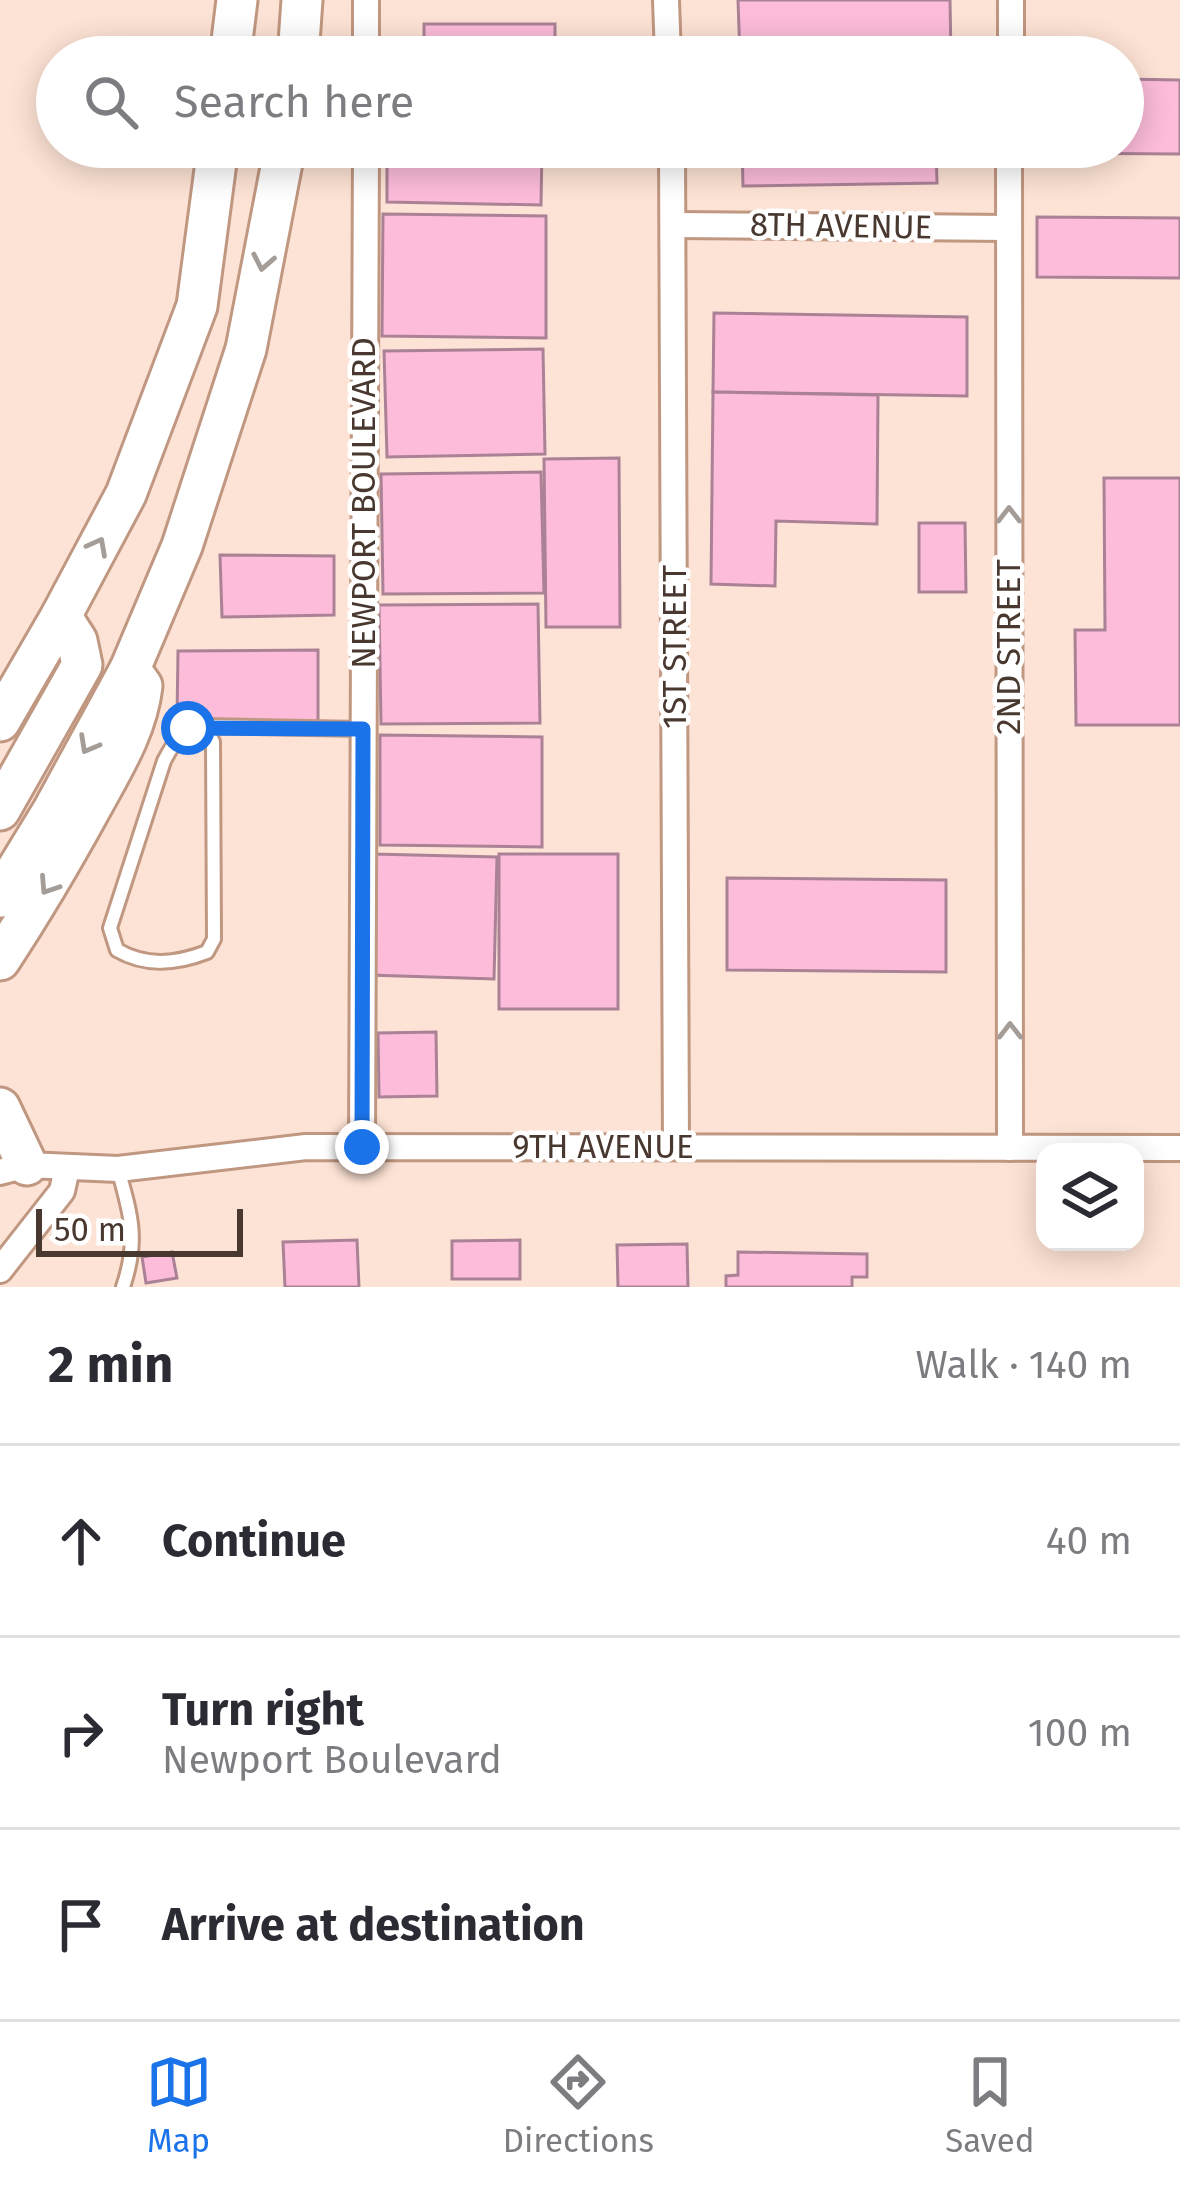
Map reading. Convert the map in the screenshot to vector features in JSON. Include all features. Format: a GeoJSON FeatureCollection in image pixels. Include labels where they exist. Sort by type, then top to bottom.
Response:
{"type":"FeatureCollection","features":[{"type":"Feature","properties":{"kind":"highway"},"geometry":{"type":"LineString","coordinates":[[233,36],[237,0]]}},
{"type":"Feature","properties":{"kind":"highway"},"geometry":{"type":"LineString","coordinates":[[299,36],[302,0]]}},
{"type":"Feature","properties":{"kind":"highway"},"geometry":{"type":"LineString","coordinates":[[0,721],[126,494],[197,306],[215,168]]}},
{"type":"Feature","properties":{"kind":"highway"},"geometry":{"type":"LineString","coordinates":[[0,897],[130,669],[182,546],[246,350],[281,168]]}},
{"type":"Feature","properties":{"kind":"highway"},"geometry":{"type":"LineString","coordinates":[[0,810],[82,665],[76,640],[61,616]]}},
{"type":"Feature","properties":{"kind":"highway"},"geometry":{"type":"LineString","coordinates":[[0,960],[64,861],[124,745],[140,709],[142,686],[130,669]]}},
{"type":"Feature","properties":{"kind":"highway"},"geometry":{"type":"LineString","coordinates":[[0,1108],[9,1162]]}},
{"type":"Feature","properties":{"kind":"street"},"geometry":{"type":"LineString","coordinates":[[366,0],[366,36]]}},
{"type":"Feature","properties":{"kind":"street"},"geometry":{"type":"LineString","coordinates":[[666,0],[667,36]]}},
{"type":"Feature","properties":{"kind":"street"},"geometry":{"type":"LineString","coordinates":[[1010,36],[1011,0]]}},
{"type":"Feature","properties":{"kind":"street","name":"NEWPORT BOULEVARD"},"geometry":{"type":"LineString","coordinates":[[362,1147],[366,168]]}},
{"type":"Feature","properties":{"kind":"street","name":"1ST STREET"},"geometry":{"type":"LineString","coordinates":[[673,168],[676,1147]]}},
{"type":"Feature","properties":{"kind":"street","name":"2ND STREET"},"geometry":{"type":"LineString","coordinates":[[1009,168],[1010,1148]]}},
{"type":"Feature","properties":{"kind":"street","name":"8TH AVENUE"},"geometry":{"type":"LineString","coordinates":[[675,225],[1008,228]]}},
{"type":"Feature","properties":{"kind":"street","name":"9TH AVENUE"},"geometry":{"type":"LineString","coordinates":[[9,1162],[118,1169],[306,1147],[1180,1148]]}},
{"type":"Feature","properties":{"kind":"street"},"geometry":{"type":"LineString","coordinates":[[0,1270],[62,1191],[67,1168]]}},
{"type":"Feature","properties":{"kind":"lane"},"geometry":{"type":"LineString","coordinates":[[206,726],[213,742],[214,939],[207,952],[183,961],[137,962],[117,950],[110,928],[175,740],[188,728],[206,726],[363,729]]}},
{"type":"Feature","properties":{"kind":"lane"},"geometry":{"type":"LineString","coordinates":[[118,1169],[134,1226],[132,1260],[123,1287]]}},
{"type":"Feature","properties":{"kind":"building"},"geometry":{"type":"Polygon","coordinates":[[[738,0],[950,0],[951,36],[739,36],[738,0]]]}},
{"type":"Feature","properties":{"kind":"building"},"geometry":{"type":"Polygon","coordinates":[[[424,24],[555,24],[555,36],[424,36],[424,24]]]}},
{"type":"Feature","properties":{"kind":"building"},"geometry":{"type":"Polygon","coordinates":[[[1144,79],[1180,80],[1180,154],[1144,154],[1144,79]]]}},
{"type":"Feature","properties":{"kind":"building"},"geometry":{"type":"Polygon","coordinates":[[[387,168],[542,168],[541,205],[387,202],[387,168]]]}},
{"type":"Feature","properties":{"kind":"building"},"geometry":{"type":"Polygon","coordinates":[[[743,168],[937,168],[937,183],[743,186],[743,168]]]}},
{"type":"Feature","properties":{"kind":"building"},"geometry":{"type":"Polygon","coordinates":[[[383,214],[546,216],[546,338],[382,336],[383,214]]]}},
{"type":"Feature","properties":{"kind":"building"},"geometry":{"type":"Polygon","coordinates":[[[1037,217],[1180,218],[1180,278],[1037,277],[1037,217]]]}},
{"type":"Feature","properties":{"kind":"building"},"geometry":{"type":"Polygon","coordinates":[[[714,313],[967,317],[967,396],[713,392],[714,313]]]}},
{"type":"Feature","properties":{"kind":"building"},"geometry":{"type":"Polygon","coordinates":[[[543,349],[545,454],[387,457],[384,351],[543,349]]]}},
{"type":"Feature","properties":{"kind":"building"},"geometry":{"type":"Polygon","coordinates":[[[713,392],[878,395],[877,524],[776,521],[775,586],[711,584],[713,392]]]}},
{"type":"Feature","properties":{"kind":"building"},"geometry":{"type":"Polygon","coordinates":[[[619,458],[620,627],[546,627],[544,459],[619,458]]]}},
{"type":"Feature","properties":{"kind":"building"},"geometry":{"type":"Polygon","coordinates":[[[541,472],[544,593],[383,594],[381,474],[541,472]]]}},
{"type":"Feature","properties":{"kind":"building"},"geometry":{"type":"Polygon","coordinates":[[[1104,478],[1180,478],[1180,725],[1076,725],[1075,630],[1105,630],[1104,478]]]}},
{"type":"Feature","properties":{"kind":"building"},"geometry":{"type":"Polygon","coordinates":[[[919,523],[965,523],[966,592],[919,592],[919,523]]]}},
{"type":"Feature","properties":{"kind":"building"},"geometry":{"type":"Polygon","coordinates":[[[220,555],[334,556],[334,615],[222,617],[220,555]]]}},
{"type":"Feature","properties":{"kind":"building"},"geometry":{"type":"Polygon","coordinates":[[[538,604],[540,723],[381,724],[379,605],[538,604]]]}},
{"type":"Feature","properties":{"kind":"building"},"geometry":{"type":"Polygon","coordinates":[[[318,650],[318,722],[177,719],[178,651],[318,650]]]}},
{"type":"Feature","properties":{"kind":"building"},"geometry":{"type":"Polygon","coordinates":[[[380,735],[542,737],[542,847],[380,845],[380,735]]]}},
{"type":"Feature","properties":{"kind":"building"},"geometry":{"type":"Polygon","coordinates":[[[372,854],[497,857],[494,979],[369,975],[372,854]]]}},
{"type":"Feature","properties":{"kind":"building"},"geometry":{"type":"Polygon","coordinates":[[[499,854],[618,854],[618,1009],[499,1009],[499,854]]]}},
{"type":"Feature","properties":{"kind":"building"},"geometry":{"type":"Polygon","coordinates":[[[727,878],[946,880],[946,972],[727,970],[727,878]]]}},
{"type":"Feature","properties":{"kind":"building"},"geometry":{"type":"Polygon","coordinates":[[[436,1032],[437,1096],[379,1097],[378,1033],[436,1032]]]}},
{"type":"Feature","properties":{"kind":"building"},"geometry":{"type":"Polygon","coordinates":[[[357,1240],[359,1287],[285,1287],[283,1242],[357,1240]]]}},
{"type":"Feature","properties":{"kind":"building"},"geometry":{"type":"Polygon","coordinates":[[[520,1240],[520,1279],[452,1279],[452,1241],[520,1240]]]}},
{"type":"Feature","properties":{"kind":"building"},"geometry":{"type":"Polygon","coordinates":[[[687,1244],[688,1287],[618,1287],[617,1245],[687,1244]]]}},
{"type":"Feature","properties":{"kind":"building"},"geometry":{"type":"Polygon","coordinates":[[[172,1252],[177,1278],[146,1283],[142,1257],[172,1252]]]}},
{"type":"Feature","properties":{"kind":"building"},"geometry":{"type":"Polygon","coordinates":[[[738,1252],[867,1254],[867,1277],[852,1277],[852,1287],[726,1287],[726,1276],[738,1275],[738,1252]]]}},
{"type":"Feature","properties":{"kind":"route"},"geometry":{"type":"LineString","coordinates":[[188,728],[363,729],[362,1147]]}}]}
